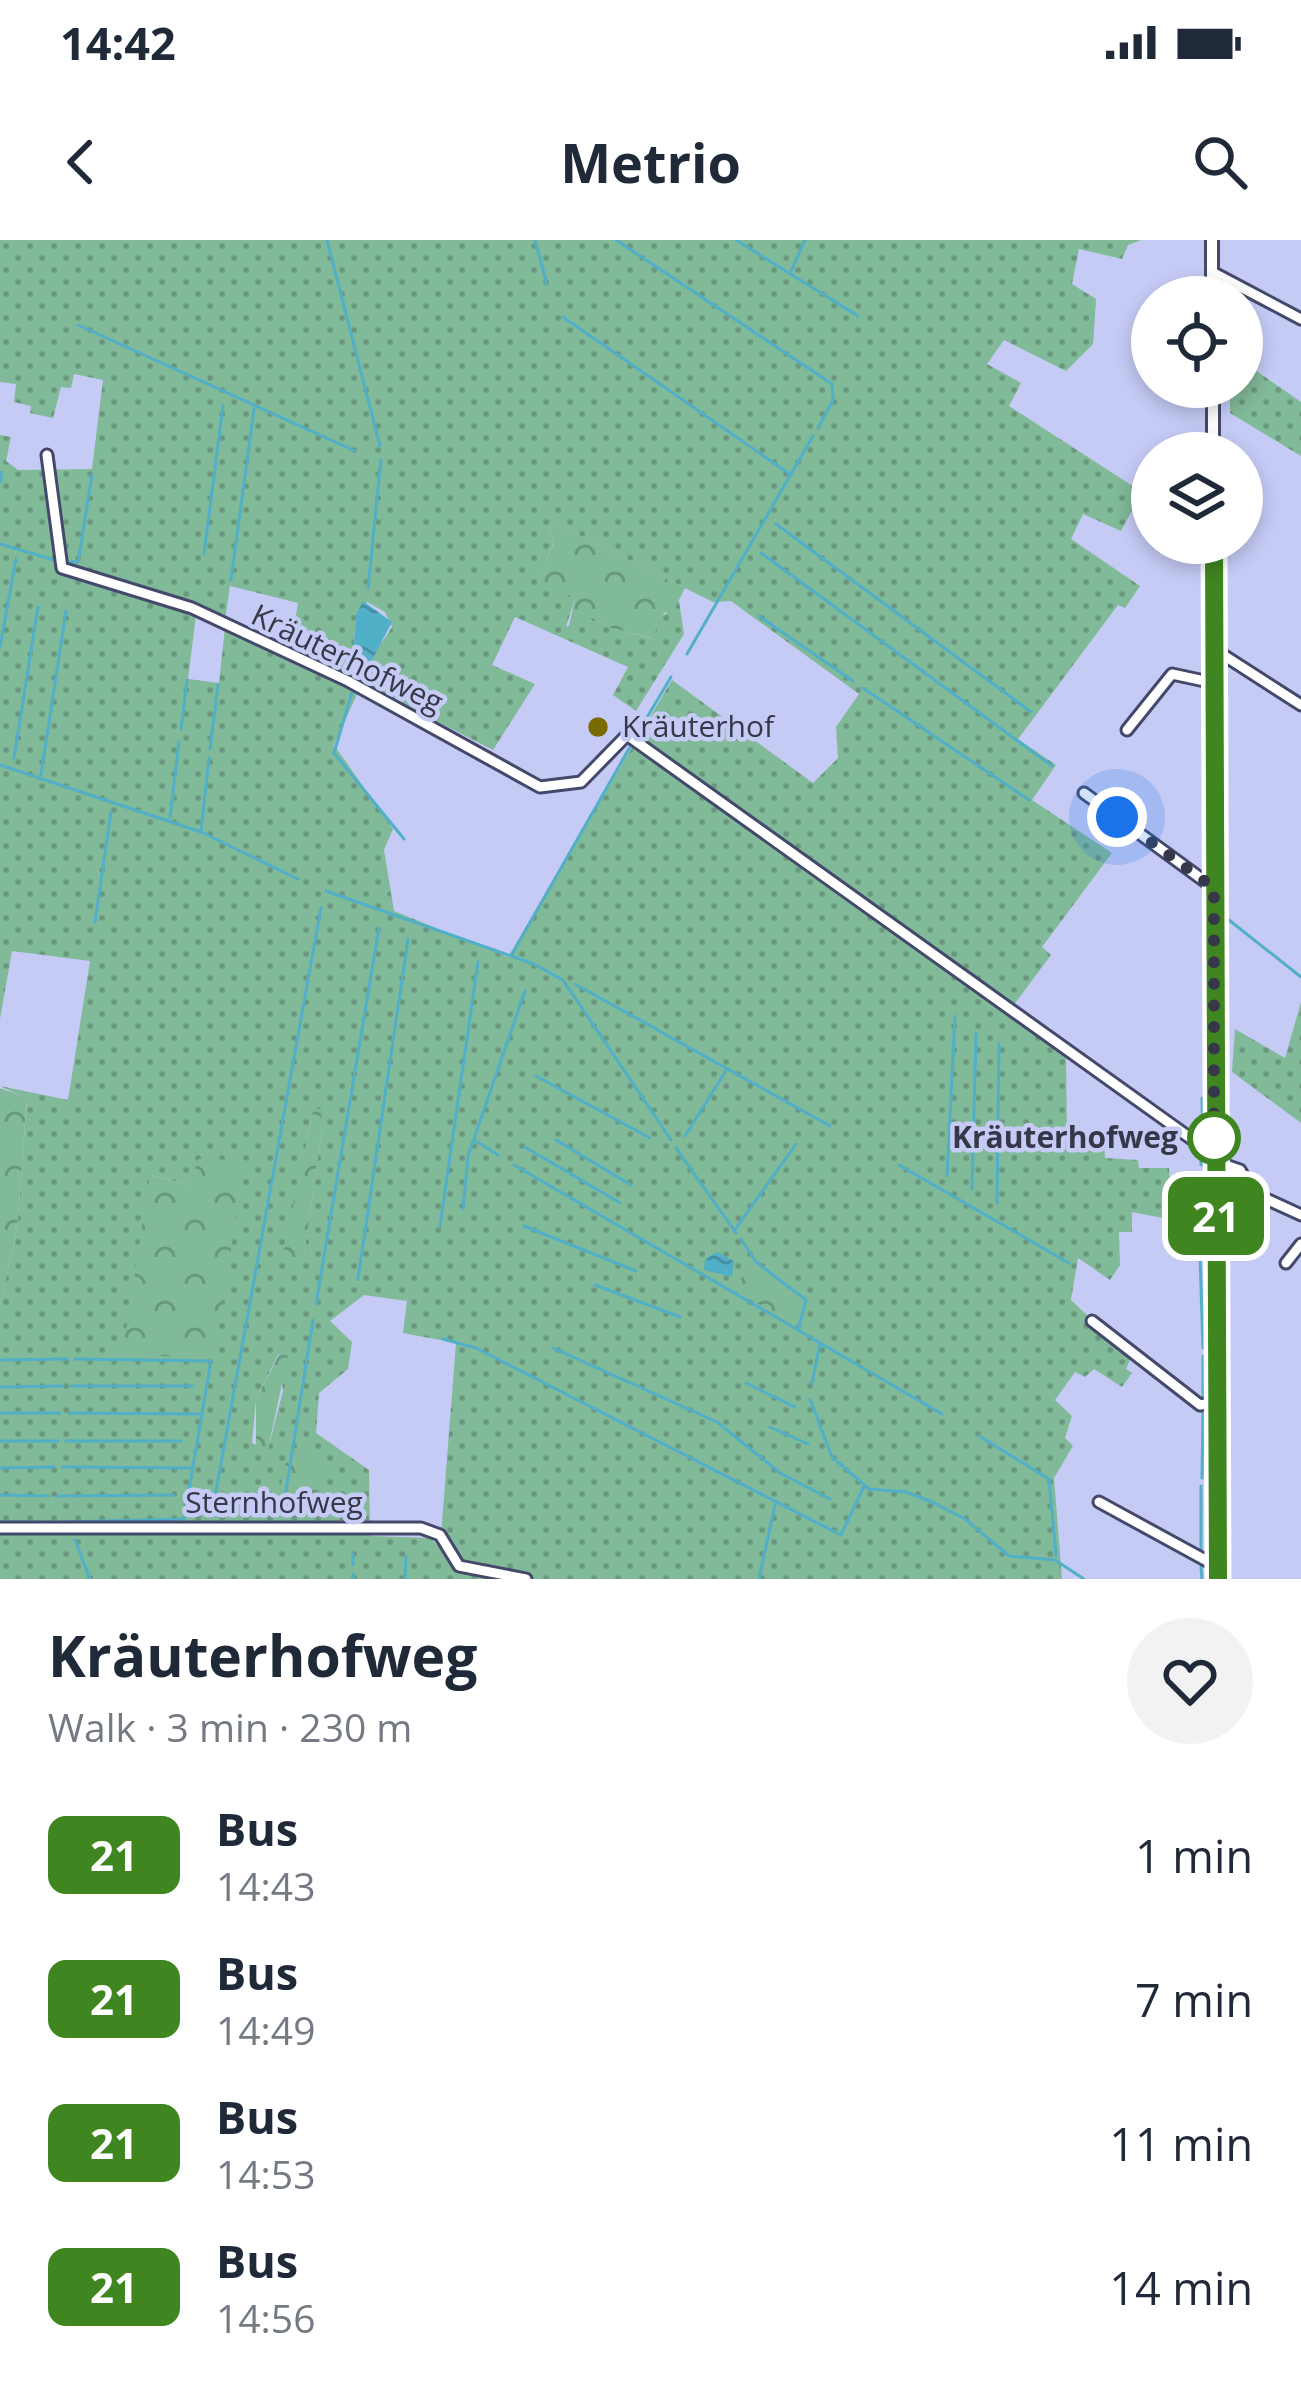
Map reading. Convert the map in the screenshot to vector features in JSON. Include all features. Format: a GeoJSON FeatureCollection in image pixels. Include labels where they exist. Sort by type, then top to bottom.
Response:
{"type":"FeatureCollection","features":[{"type":"Feature","properties":{"kind":"street"},"geometry":{"type":"LineString","coordinates":[[1212,240],[1212,276]]}},
{"type":"Feature","properties":{"kind":"street"},"geometry":{"type":"LineString","coordinates":[[1212,272],[1222,273],[1301,319]]}},
{"type":"Feature","properties":{"kind":"street","name":"Kräuterhofweg"},"geometry":{"type":"LineString","coordinates":[[47,455],[62,568],[193,608],[348,681],[540,787],[581,782],[627,735],[1214,1158]]}},
{"type":"Feature","properties":{"kind":"street"},"geometry":{"type":"LineString","coordinates":[[1214,564],[1218,1573]]}},
{"type":"Feature","properties":{"kind":"street"},"geometry":{"type":"LineString","coordinates":[[1214,649],[1301,705]]}},
{"type":"Feature","properties":{"kind":"street"},"geometry":{"type":"LineString","coordinates":[[1127,730],[1172,674],[1214,683]]}},
{"type":"Feature","properties":{"kind":"street"},"geometry":{"type":"LineString","coordinates":[[1084,793],[1214,888]]}},
{"type":"Feature","properties":{"kind":"street"},"geometry":{"type":"LineString","coordinates":[[1214,1158],[1240,1171],[1253,1192],[1301,1215]]}},
{"type":"Feature","properties":{"kind":"street"},"geometry":{"type":"LineString","coordinates":[[1286,1263],[1301,1244]]}},
{"type":"Feature","properties":{"kind":"street"},"geometry":{"type":"LineString","coordinates":[[1092,1321],[1200,1406],[1217,1402]]}},
{"type":"Feature","properties":{"kind":"street"},"geometry":{"type":"LineString","coordinates":[[1099,1502],[1218,1573]]}},
{"type":"Feature","properties":{"kind":"street","name":"Sternhofweg"},"geometry":{"type":"LineString","coordinates":[[0,1528],[421,1528],[440,1535],[459,1565],[526,1579]]}},
{"type":"Feature","properties":{"kind":"green space"},"geometry":{"type":"Polygon","coordinates":[[[0,240],[1141,240],[1128,245],[1122,259],[1079,249],[1072,284],[1096,299],[1093,344],[1066,371],[1004,340],[987,364],[1021,383],[1009,406],[1131,485],[1131,512],[1121,531],[1083,514],[1071,539],[1140,586],[1125,608],[1118,605],[1018,739],[1056,765],[1032,800],[1112,853],[1042,947],[1051,955],[1007,1014],[1066,1056],[1067,1131],[1103,1131],[1105,1158],[1138,1160],[1139,1168],[1169,1168],[1170,1189],[1200,1188],[1199,1214],[1183,1222],[1132,1212],[1132,1232],[1119,1232],[1120,1265],[1110,1280],[1078,1258],[1071,1300],[1131,1357],[1126,1369],[1132,1373],[1122,1387],[1094,1369],[1085,1377],[1075,1372],[1055,1400],[1072,1416],[1065,1438],[1073,1446],[1054,1478],[1062,1579],[0,1579],[0,1305],[17,1229],[27,1099],[0,1086],[68,1100],[90,961],[12,951],[0,1019],[0,435],[11,437],[6,461],[18,470],[92,469],[103,380],[74,374],[71,388],[61,387],[53,418],[30,413],[31,406],[14,402],[16,384],[0,382],[0,240]],[[556,524],[549,527],[554,542],[538,579],[575,598],[566,627],[590,616],[607,627],[651,638],[657,622],[679,601],[684,634],[636,711],[613,695],[628,667],[515,617],[492,665],[535,684],[493,750],[362,683],[334,745],[393,829],[384,850],[394,911],[508,957],[672,680],[813,783],[838,758],[836,727],[859,694],[731,601],[713,602],[556,524]],[[230,586],[225,621],[197,607],[188,679],[219,683],[225,627],[289,657],[298,603],[230,586]],[[367,602],[356,615],[353,659],[382,642],[392,627],[385,612],[367,602]],[[311,1120],[294,1211],[303,1261],[322,1127],[311,1120]],[[151,1175],[213,1356],[190,1185],[151,1175]],[[364,1295],[330,1321],[352,1342],[348,1369],[319,1393],[316,1433],[369,1470],[370,1536],[430,1538],[440,1548],[456,1343],[403,1333],[407,1301],[364,1295]],[[279,1353],[256,1399],[252,1443],[268,1449],[283,1391],[279,1353]]]}},
{"type":"Feature","properties":{"kind":"green space"},"geometry":{"type":"Polygon","coordinates":[[[1263,376],[1301,402],[1301,456],[1263,432],[1230,413],[1230,408],[1263,408],[1263,376]]]}},
{"type":"Feature","properties":{"kind":"green space"},"geometry":{"type":"Polygon","coordinates":[[[556,524],[685,588],[652,638],[607,627],[590,616],[568,631],[575,598],[537,580],[554,543],[549,526],[556,524]]]}},
{"type":"Feature","properties":{"kind":"green space"},"geometry":{"type":"Polygon","coordinates":[[[1301,1002],[1301,1123],[1232,1072],[1235,1029],[1285,1058],[1301,1002]]]}},
{"type":"Feature","properties":{"kind":"green space"},"geometry":{"type":"Polygon","coordinates":[[[0,1088],[27,1098],[17,1229],[0,1305],[0,1088]]]}},
{"type":"Feature","properties":{"kind":"green space"},"geometry":{"type":"Polygon","coordinates":[[[314,1107],[321,1110],[322,1127],[303,1262],[293,1267],[282,1260],[314,1107]]]}},
{"type":"Feature","properties":{"kind":"green space"},"geometry":{"type":"Polygon","coordinates":[[[198,1159],[246,1160],[213,1356],[122,1356],[150,1175],[190,1185],[198,1159]]]}},
{"type":"Feature","properties":{"kind":"green space"},"geometry":{"type":"Polygon","coordinates":[[[752,1261],[803,1300],[797,1326],[734,1290],[752,1261]]]}},
{"type":"Feature","properties":{"kind":"green space"},"geometry":{"type":"Polygon","coordinates":[[[280,1353],[288,1356],[268,1449],[256,1456],[256,1399],[280,1353]]]}},
{"type":"Feature","properties":{"kind":"green space"},"geometry":{"type":"Polygon","coordinates":[[[302,1446],[319,1452],[326,1470],[315,1498],[294,1510],[283,1503],[282,1479],[290,1456],[302,1446]]]}},
{"type":"Feature","properties":{"kind":"water"},"geometry":{"type":"Polygon","coordinates":[[[363,601],[392,622],[372,660],[362,667],[353,659],[356,615],[363,601]]]}},
{"type":"Feature","properties":{"kind":"water"},"geometry":{"type":"Polygon","coordinates":[[[717,1252],[734,1261],[732,1277],[704,1270],[705,1259],[717,1252]]]}},
{"type":"Feature","properties":{"kind":"waterway"},"geometry":{"type":"LineString","coordinates":[[327,240],[380,446]]}},
{"type":"Feature","properties":{"kind":"waterway"},"geometry":{"type":"LineString","coordinates":[[535,240],[547,285]]}},
{"type":"Feature","properties":{"kind":"waterway"},"geometry":{"type":"LineString","coordinates":[[616,240],[832,384],[833,400],[818,428]]}},
{"type":"Feature","properties":{"kind":"waterway"},"geometry":{"type":"LineString","coordinates":[[736,240],[858,316]]}},
{"type":"Feature","properties":{"kind":"waterway"},"geometry":{"type":"LineString","coordinates":[[791,271],[805,240]]}},
{"type":"Feature","properties":{"kind":"waterway"},"geometry":{"type":"LineString","coordinates":[[563,317],[791,475]]}},
{"type":"Feature","properties":{"kind":"waterway"},"geometry":{"type":"LineString","coordinates":[[78,325],[355,451]]}},
{"type":"Feature","properties":{"kind":"waterway"},"geometry":{"type":"LineString","coordinates":[[204,554],[223,406]]}},
{"type":"Feature","properties":{"kind":"waterway"},"geometry":{"type":"LineString","coordinates":[[231,580],[254,409]]}},
{"type":"Feature","properties":{"kind":"waterway"},"geometry":{"type":"LineString","coordinates":[[687,654],[813,436]]}},
{"type":"Feature","properties":{"kind":"waterway"},"geometry":{"type":"LineString","coordinates":[[368,588],[381,460]]}},
{"type":"Feature","properties":{"kind":"waterway"},"geometry":{"type":"LineString","coordinates":[[0,482],[2,472]]}},
{"type":"Feature","properties":{"kind":"waterway"},"geometry":{"type":"LineString","coordinates":[[68,562],[78,562],[92,475]]}},
{"type":"Feature","properties":{"kind":"waterway"},"geometry":{"type":"LineString","coordinates":[[776,524],[1031,712]]}},
{"type":"Feature","properties":{"kind":"waterway"},"geometry":{"type":"LineString","coordinates":[[0,544],[54,560]]}},
{"type":"Feature","properties":{"kind":"waterway"},"geometry":{"type":"LineString","coordinates":[[761,553],[1052,766]]}},
{"type":"Feature","properties":{"kind":"waterway"},"geometry":{"type":"LineString","coordinates":[[0,647],[16,559]]}},
{"type":"Feature","properties":{"kind":"waterway"},"geometry":{"type":"LineString","coordinates":[[14,758],[38,607]]}},
{"type":"Feature","properties":{"kind":"waterway"},"geometry":{"type":"LineString","coordinates":[[41,775],[66,611]]}},
{"type":"Feature","properties":{"kind":"waterway"},"geometry":{"type":"LineString","coordinates":[[759,616],[853,681]]}},
{"type":"Feature","properties":{"kind":"waterway"},"geometry":{"type":"LineString","coordinates":[[355,676],[358,663]]}},
{"type":"Feature","properties":{"kind":"waterway"},"geometry":{"type":"LineString","coordinates":[[636,736],[671,677]]}},
{"type":"Feature","properties":{"kind":"waterway"},"geometry":{"type":"LineString","coordinates":[[181,729],[187,680]]}},
{"type":"Feature","properties":{"kind":"waterway"},"geometry":{"type":"LineString","coordinates":[[210,749],[218,685]]}},
{"type":"Feature","properties":{"kind":"waterway"},"geometry":{"type":"LineString","coordinates":[[863,688],[1029,800]]}},
{"type":"Feature","properties":{"kind":"waterway"},"geometry":{"type":"LineString","coordinates":[[353,689],[334,753],[404,839]]}},
{"type":"Feature","properties":{"kind":"waterway"},"geometry":{"type":"LineString","coordinates":[[170,818],[179,742]]}},
{"type":"Feature","properties":{"kind":"waterway"},"geometry":{"type":"LineString","coordinates":[[512,954],[630,747]]}},
{"type":"Feature","properties":{"kind":"waterway"},"geometry":{"type":"LineString","coordinates":[[201,832],[209,758]]}},
{"type":"Feature","properties":{"kind":"waterway"},"geometry":{"type":"LineString","coordinates":[[0,765],[201,832],[298,879]]}},
{"type":"Feature","properties":{"kind":"waterway"},"geometry":{"type":"LineString","coordinates":[[95,922],[111,812]]}},
{"type":"Feature","properties":{"kind":"waterway"},"geometry":{"type":"LineString","coordinates":[[326,891],[534,964],[563,980],[671,1140]]}},
{"type":"Feature","properties":{"kind":"waterway"},"geometry":{"type":"LineString","coordinates":[[215,1497],[321,908]]}},
{"type":"Feature","properties":{"kind":"waterway"},"geometry":{"type":"LineString","coordinates":[[1229,920],[1301,977]]}},
{"type":"Feature","properties":{"kind":"waterway"},"geometry":{"type":"LineString","coordinates":[[316,1304],[379,928]]}},
{"type":"Feature","properties":{"kind":"waterway"},"geometry":{"type":"LineString","coordinates":[[358,1279],[408,939]]}},
{"type":"Feature","properties":{"kind":"waterway"},"geometry":{"type":"LineString","coordinates":[[440,1226],[478,962]]}},
{"type":"Feature","properties":{"kind":"waterway"},"geometry":{"type":"LineString","coordinates":[[575,984],[830,1126]]}},
{"type":"Feature","properties":{"kind":"waterway"},"geometry":{"type":"LineString","coordinates":[[463,1209],[468,1156],[525,991]]}},
{"type":"Feature","properties":{"kind":"waterway"},"geometry":{"type":"LineString","coordinates":[[947,1176],[955,1016]]}},
{"type":"Feature","properties":{"kind":"waterway"},"geometry":{"type":"LineString","coordinates":[[972,1189],[976,1033]]}},
{"type":"Feature","properties":{"kind":"waterway"},"geometry":{"type":"LineString","coordinates":[[997,1203],[999,1044]]}},
{"type":"Feature","properties":{"kind":"waterway"},"geometry":{"type":"LineString","coordinates":[[685,1136],[727,1069]]}},
{"type":"Feature","properties":{"kind":"waterway"},"geometry":{"type":"LineString","coordinates":[[536,1076],[650,1138]]}},
{"type":"Feature","properties":{"kind":"waterway"},"geometry":{"type":"LineString","coordinates":[[1202,1098],[1203,1143]]}},
{"type":"Feature","properties":{"kind":"waterway"},"geometry":{"type":"LineString","coordinates":[[556,1140],[631,1185]]}},
{"type":"Feature","properties":{"kind":"waterway"},"geometry":{"type":"LineString","coordinates":[[476,1141],[498,1155]]}},
{"type":"Feature","properties":{"kind":"waterway"},"geometry":{"type":"LineString","coordinates":[[734,1231],[796,1144]]}},
{"type":"Feature","properties":{"kind":"waterway"},"geometry":{"type":"LineString","coordinates":[[525,1147],[620,1203]]}},
{"type":"Feature","properties":{"kind":"waterway"},"geometry":{"type":"LineString","coordinates":[[676,1148],[736,1233]]}},
{"type":"Feature","properties":{"kind":"waterway"},"geometry":{"type":"LineString","coordinates":[[1201,1154],[1201,1165]]}},
{"type":"Feature","properties":{"kind":"waterway"},"geometry":{"type":"LineString","coordinates":[[514,1165],[798,1330]]}},
{"type":"Feature","properties":{"kind":"waterway"},"geometry":{"type":"LineString","coordinates":[[899,1165],[1069,1263]]}},
{"type":"Feature","properties":{"kind":"waterway"},"geometry":{"type":"LineString","coordinates":[[1200,1241],[1201,1179]]}},
{"type":"Feature","properties":{"kind":"waterway"},"geometry":{"type":"LineString","coordinates":[[524,1226],[636,1271]]}},
{"type":"Feature","properties":{"kind":"waterway"},"geometry":{"type":"LineString","coordinates":[[741,1239],[756,1262],[806,1300],[798,1330],[820,1343],[812,1384]]}},
{"type":"Feature","properties":{"kind":"waterway"},"geometry":{"type":"LineString","coordinates":[[1200,1257],[1203,1348]]}},
{"type":"Feature","properties":{"kind":"waterway"},"geometry":{"type":"LineString","coordinates":[[595,1285],[680,1317]]}},
{"type":"Feature","properties":{"kind":"waterway"},"geometry":{"type":"LineString","coordinates":[[285,1497],[313,1320]]}},
{"type":"Feature","properties":{"kind":"waterway"},"geometry":{"type":"LineString","coordinates":[[443,1339],[476,1348],[841,1535],[864,1486]]}},
{"type":"Feature","properties":{"kind":"waterway"},"geometry":{"type":"LineString","coordinates":[[820,1343],[942,1414]]}},
{"type":"Feature","properties":{"kind":"waterway"},"geometry":{"type":"LineString","coordinates":[[553,1348],[717,1422],[780,1473],[830,1499]]}},
{"type":"Feature","properties":{"kind":"waterway"},"geometry":{"type":"LineString","coordinates":[[1203,1356],[1203,1402]]}},
{"type":"Feature","properties":{"kind":"waterway"},"geometry":{"type":"LineString","coordinates":[[0,1360],[67,1359]]}},
{"type":"Feature","properties":{"kind":"waterway"},"geometry":{"type":"LineString","coordinates":[[61,1522],[184,1519],[211,1361],[75,1359]]}},
{"type":"Feature","properties":{"kind":"waterway"},"geometry":{"type":"LineString","coordinates":[[746,1383],[795,1407]]}},
{"type":"Feature","properties":{"kind":"waterway"},"geometry":{"type":"LineString","coordinates":[[0,1387],[63,1386]]}},
{"type":"Feature","properties":{"kind":"waterway"},"geometry":{"type":"LineString","coordinates":[[71,1386],[192,1386]]}},
{"type":"Feature","properties":{"kind":"waterway"},"geometry":{"type":"LineString","coordinates":[[810,1399],[832,1457],[869,1489],[906,1492],[932,1502],[965,1519],[1009,1556],[1055,1560],[1084,1579]]}},
{"type":"Feature","properties":{"kind":"waterway"},"geometry":{"type":"LineString","coordinates":[[0,1413],[60,1413]]}},
{"type":"Feature","properties":{"kind":"waterway"},"geometry":{"type":"LineString","coordinates":[[69,1413],[199,1414]]}},
{"type":"Feature","properties":{"kind":"waterway"},"geometry":{"type":"LineString","coordinates":[[1202,1478],[1203,1413]]}},
{"type":"Feature","properties":{"kind":"waterway"},"geometry":{"type":"LineString","coordinates":[[770,1427],[808,1444]]}},
{"type":"Feature","properties":{"kind":"waterway"},"geometry":{"type":"LineString","coordinates":[[979,1436],[1049,1479],[1056,1556]]}},
{"type":"Feature","properties":{"kind":"waterway"},"geometry":{"type":"LineString","coordinates":[[0,1441],[58,1441]]}},
{"type":"Feature","properties":{"kind":"waterway"},"geometry":{"type":"LineString","coordinates":[[66,1441],[181,1441]]}},
{"type":"Feature","properties":{"kind":"waterway"},"geometry":{"type":"LineString","coordinates":[[0,1468],[54,1467]]}},
{"type":"Feature","properties":{"kind":"waterway"},"geometry":{"type":"LineString","coordinates":[[63,1467],[190,1468]]}},
{"type":"Feature","properties":{"kind":"waterway"},"geometry":{"type":"LineString","coordinates":[[1201,1486],[1201,1556]]}},
{"type":"Feature","properties":{"kind":"waterway"},"geometry":{"type":"LineString","coordinates":[[0,1495],[49,1496]]}},
{"type":"Feature","properties":{"kind":"waterway"},"geometry":{"type":"LineString","coordinates":[[57,1496],[173,1495]]}},
{"type":"Feature","properties":{"kind":"waterway"},"geometry":{"type":"LineString","coordinates":[[759,1579],[775,1505]]}},
{"type":"Feature","properties":{"kind":"waterway"},"geometry":{"type":"LineString","coordinates":[[0,1522],[36,1522]]}},
{"type":"Feature","properties":{"kind":"waterway"},"geometry":{"type":"LineString","coordinates":[[75,1540],[90,1579]]}},
{"type":"Feature","properties":{"kind":"waterway"},"geometry":{"type":"LineString","coordinates":[[353,1554],[353,1565]]}},
{"type":"Feature","properties":{"kind":"waterway"},"geometry":{"type":"LineString","coordinates":[[405,1579],[406,1556]]}},
{"type":"Feature","properties":{"kind":"waterway"},"geometry":{"type":"LineString","coordinates":[[1201,1567],[1202,1579]]}},
{"type":"Feature","properties":{"kind":"waterway"},"geometry":{"type":"LineString","coordinates":[[353,1574],[353,1579]]}},
{"type":"Feature","properties":{"kind":"bus line","name":"21"},"geometry":{"type":"LineString","coordinates":[[1214,564],[1218,1579]]}},
{"type":"Feature","properties":{"kind":"place","name":"Kräuterhof"},"geometry":{"type":"Point","coordinates":[598,727]}},
{"type":"Feature","properties":{"kind":"place","name":"Kräuterhofweg"},"geometry":{"type":"Point","coordinates":[1214,1138]}},
{"type":"Feature","properties":{"kind":"route"},"geometry":{"type":"LineString","coordinates":[[1117,817],[1214,888],[1214,1138]]}}]}
